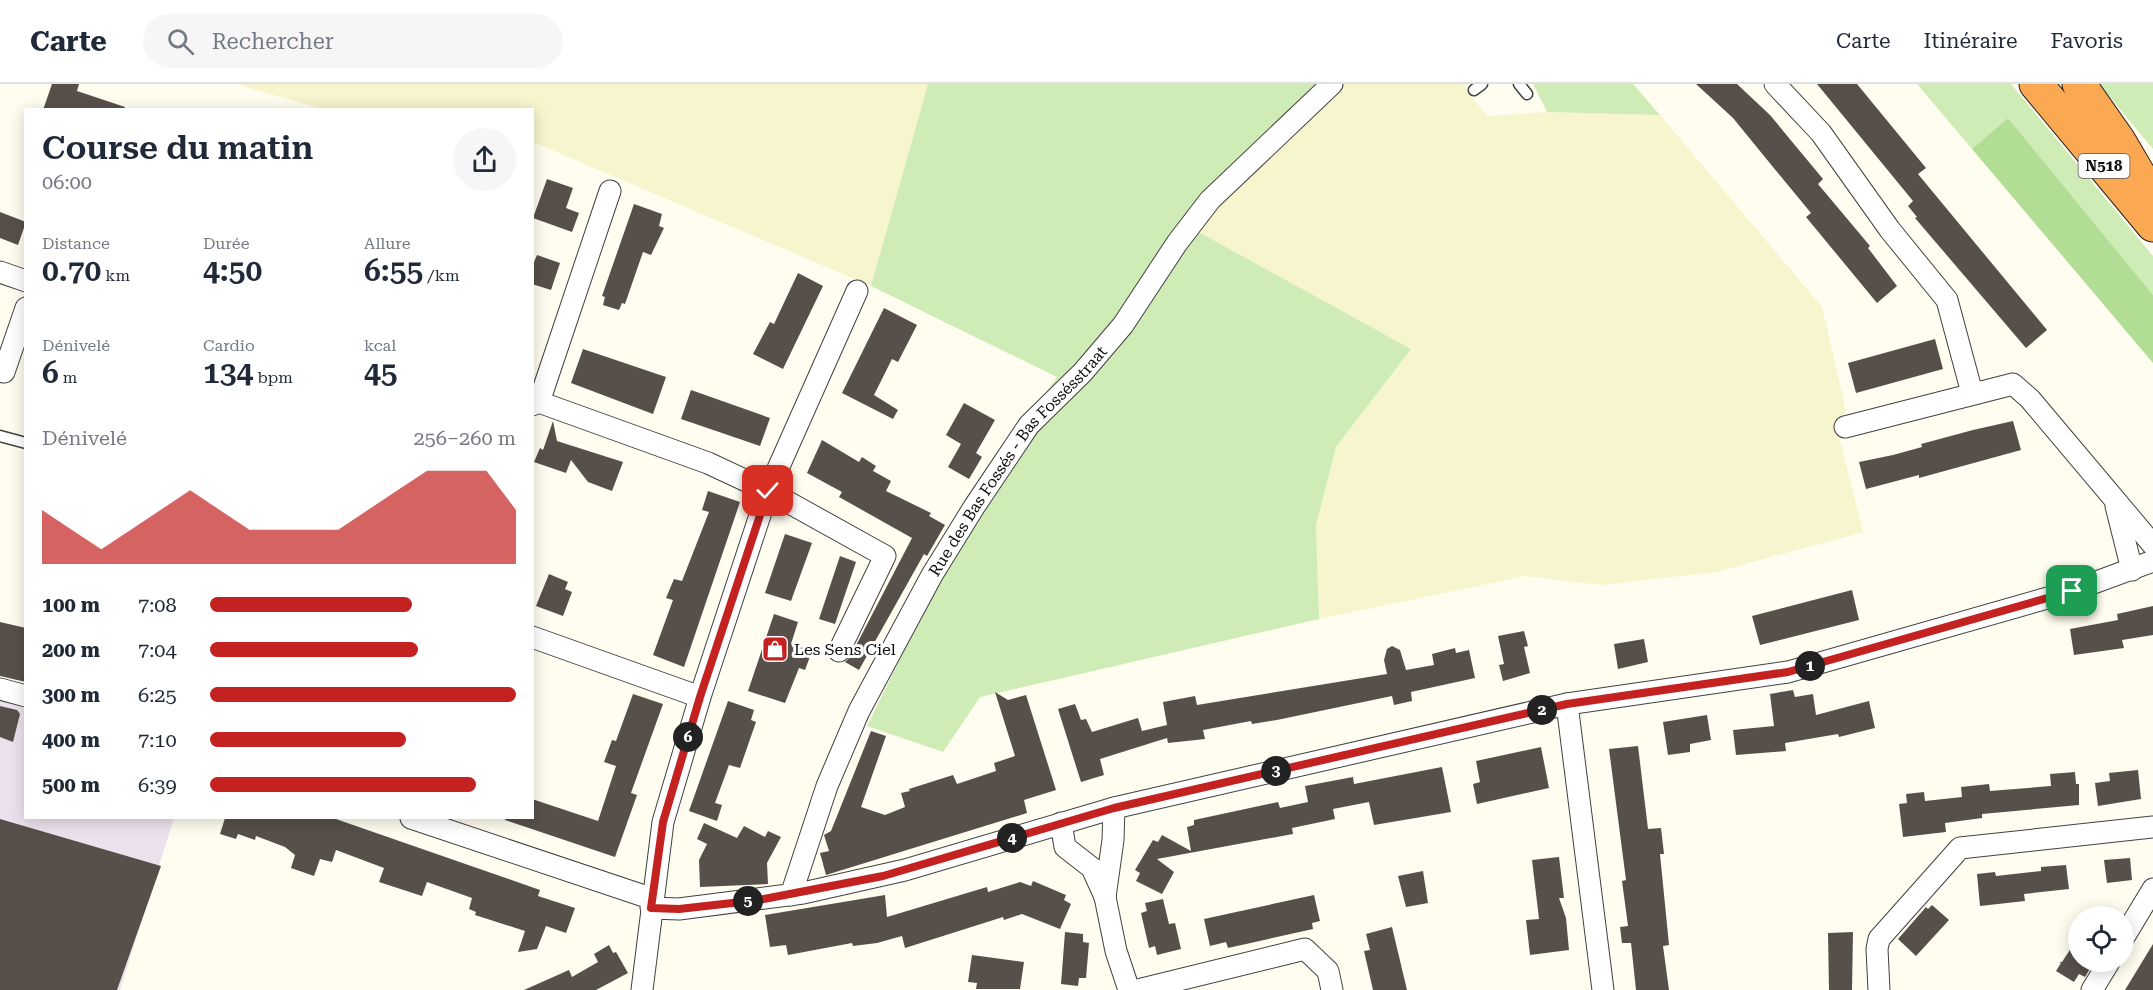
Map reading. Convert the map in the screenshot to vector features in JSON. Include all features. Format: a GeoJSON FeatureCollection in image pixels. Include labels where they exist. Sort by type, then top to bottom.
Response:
{"type":"FeatureCollection","features":[{"type":"Feature","properties":{"kind":"highway","name":"N518"},"geometry":{"type":"LineString","coordinates":[[2036,84],[2153,225]]}},
{"type":"Feature","properties":{"kind":"highway","name":"N518"},"geometry":{"type":"LineString","coordinates":[[2079,84],[2119,141],[2153,199]]}},
{"type":"Feature","properties":{"kind":"street","name":"Rue des Bas Fossés - Bas Fossésstraat"},"geometry":{"type":"LineString","coordinates":[[791,895],[827,786],[859,711],[932,575],[974,507],[1029,425],[1083,372],[1123,325],[1177,243],[1210,200],[1332,84]]}},
{"type":"Feature","properties":{"kind":"street"},"geometry":{"type":"LineString","coordinates":[[1775,84],[1821,133],[1890,230],[1947,300],[1972,393]]}},
{"type":"Feature","properties":{"kind":"street"},"geometry":{"type":"LineString","coordinates":[[610,191],[536,404],[661,444],[708,462],[768,491],[885,556],[839,651]]}},
{"type":"Feature","properties":{"kind":"street"},"geometry":{"type":"LineString","coordinates":[[0,272],[24,280]]}},
{"type":"Feature","properties":{"kind":"street"},"geometry":{"type":"LineString","coordinates":[[642,990],[663,822],[700,697],[768,491],[857,291]]}},
{"type":"Feature","properties":{"kind":"street"},"geometry":{"type":"LineString","coordinates":[[2,376],[24,314]]}},
{"type":"Feature","properties":{"kind":"street"},"geometry":{"type":"LineString","coordinates":[[1845,428],[2013,384],[2020,389],[2153,546]]}},
{"type":"Feature","properties":{"kind":"street"},"geometry":{"type":"LineString","coordinates":[[2115,502],[2132,570]]}},
{"type":"Feature","properties":{"kind":"street"},"geometry":{"type":"LineString","coordinates":[[414,819],[652,904],[685,908],[791,895],[894,873],[1114,808],[1567,704],[1788,672],[2061,594],[2153,561]]}},
{"type":"Feature","properties":{"kind":"street"},"geometry":{"type":"LineString","coordinates":[[534,638],[700,697]]}},
{"type":"Feature","properties":{"kind":"street"},"geometry":{"type":"LineString","coordinates":[[0,689],[24,695]]}},
{"type":"Feature","properties":{"kind":"street"},"geometry":{"type":"LineString","coordinates":[[1567,704],[1603,990]]}},
{"type":"Feature","properties":{"kind":"street"},"geometry":{"type":"LineString","coordinates":[[1105,897],[1113,840],[1114,808]]}},
{"type":"Feature","properties":{"kind":"street"},"geometry":{"type":"LineString","coordinates":[[1061,823],[1065,847],[1092,868],[1105,897],[1116,951],[1128,990]]}},
{"type":"Feature","properties":{"kind":"street"},"geometry":{"type":"LineString","coordinates":[[1879,990],[1877,949],[1880,939],[1960,848],[2153,827]]}},
{"type":"Feature","properties":{"kind":"street"},"geometry":{"type":"LineString","coordinates":[[2134,920],[2153,889]]}},
{"type":"Feature","properties":{"kind":"street"},"geometry":{"type":"LineString","coordinates":[[1138,990],[1305,949],[1328,972],[1332,990]]}},
{"type":"Feature","properties":{"kind":"street"},"geometry":{"type":"LineString","coordinates":[[2092,990],[2103,972]]}},
{"type":"Feature","properties":{"kind":"lane"},"geometry":{"type":"LineString","coordinates":[[1519,84],[1527,94]]}},
{"type":"Feature","properties":{"kind":"lane"},"geometry":{"type":"LineString","coordinates":[[0,436],[24,442]]}},
{"type":"Feature","properties":{"kind":"shaded area"},"geometry":{"type":"Polygon","coordinates":[[[0,698],[24,705],[24,819],[174,819],[120,990],[0,990],[0,698]]]}},
{"type":"Feature","properties":{"kind":"green space"},"geometry":{"type":"Polygon","coordinates":[[[236,84],[928,84],[871,286],[534,142],[534,108],[320,108],[236,84]]]}},
{"type":"Feature","properties":{"kind":"green space"},"geometry":{"type":"Polygon","coordinates":[[[928,84],[1346,84],[1195,230],[1411,349],[1336,447],[1316,525],[1319,619],[980,697],[943,752],[867,726],[978,503],[1029,418],[1057,377],[871,286],[928,84]]]}},
{"type":"Feature","properties":{"kind":"green space"},"geometry":{"type":"Polygon","coordinates":[[[1346,84],[1462,84],[1487,116],[1547,112],[1660,115],[1822,307],[1846,411],[1837,429],[1863,532],[1716,572],[1601,585],[1525,576],[1319,619],[1316,525],[1336,447],[1411,349],[1195,230],[1346,84]]]}},
{"type":"Feature","properties":{"kind":"green space"},"geometry":{"type":"Polygon","coordinates":[[[1533,84],[1633,84],[1660,115],[1547,112],[1533,84]]]}},
{"type":"Feature","properties":{"kind":"green space"},"geometry":{"type":"Polygon","coordinates":[[[1917,84],[2011,84],[2153,256],[2153,295],[2008,118],[1972,149],[1917,84]]]}},
{"type":"Feature","properties":{"kind":"green space"},"geometry":{"type":"Polygon","coordinates":[[[2099,84],[2153,84],[2153,149],[2099,84]]]}},
{"type":"Feature","properties":{"kind":"green space"},"geometry":{"type":"Polygon","coordinates":[[[2008,118],[2153,295],[2153,363],[1972,149],[2008,118]]]}},
{"type":"Feature","properties":{"kind":"building"},"geometry":{"type":"Polygon","coordinates":[[[52,84],[79,84],[77,91],[125,107],[125,108],[44,108],[52,84]]]}},
{"type":"Feature","properties":{"kind":"building"},"geometry":{"type":"Polygon","coordinates":[[[1696,84],[1737,84],[1770,115],[1823,179],[1818,184],[1870,246],[1868,248],[1897,286],[1877,303],[1806,217],[1811,213],[1733,118],[1696,84]]]}},
{"type":"Feature","properties":{"kind":"building"},"geometry":{"type":"Polygon","coordinates":[[[1817,84],[1857,84],[1926,168],[1918,174],[2047,330],[2026,348],[1915,218],[1917,217],[1908,206],[1913,201],[1817,84]]]}},
{"type":"Feature","properties":{"kind":"building"},"geometry":{"type":"Polygon","coordinates":[[[547,179],[573,188],[566,208],[579,213],[572,232],[534,218],[547,179]]]}},
{"type":"Feature","properties":{"kind":"building"},"geometry":{"type":"Polygon","coordinates":[[[634,204],[662,214],[659,226],[664,228],[651,255],[643,252],[625,304],[622,303],[619,310],[603,305],[605,297],[602,296],[634,204]]]}},
{"type":"Feature","properties":{"kind":"building"},"geometry":{"type":"Polygon","coordinates":[[[0,212],[24,221],[18,245],[0,238],[0,212]]]}},
{"type":"Feature","properties":{"kind":"building"},"geometry":{"type":"Polygon","coordinates":[[[537,255],[560,263],[551,290],[534,285],[534,262],[537,255]]]}},
{"type":"Feature","properties":{"kind":"building"},"geometry":{"type":"Polygon","coordinates":[[[798,273],[823,286],[783,369],[753,354],[770,322],[774,324],[798,273]]]}},
{"type":"Feature","properties":{"kind":"building"},"geometry":{"type":"Polygon","coordinates":[[[884,308],[917,325],[898,362],[892,359],[874,395],[898,410],[893,419],[842,393],[884,308]]]}},
{"type":"Feature","properties":{"kind":"building"},"geometry":{"type":"Polygon","coordinates":[[[1935,339],[1943,369],[1856,393],[1848,363],[1935,339]]]}},
{"type":"Feature","properties":{"kind":"building"},"geometry":{"type":"Polygon","coordinates":[[[583,349],[666,377],[653,414],[571,383],[583,349]]]}},
{"type":"Feature","properties":{"kind":"building"},"geometry":{"type":"Polygon","coordinates":[[[691,390],[770,418],[760,446],[681,419],[691,390]]]}},
{"type":"Feature","properties":{"kind":"building"},"geometry":{"type":"Polygon","coordinates":[[[964,403],[995,420],[976,453],[982,457],[969,479],[948,467],[961,444],[946,435],[964,403]]]}},
{"type":"Feature","properties":{"kind":"building"},"geometry":{"type":"Polygon","coordinates":[[[553,421],[557,441],[623,462],[612,491],[588,482],[571,460],[566,473],[534,462],[540,448],[543,450],[553,421]]]}},
{"type":"Feature","properties":{"kind":"building"},"geometry":{"type":"Polygon","coordinates":[[[2013,421],[2021,450],[1919,478],[1919,475],[1866,489],[1859,462],[1893,455],[1922,447],[1921,444],[2013,421]]]}},
{"type":"Feature","properties":{"kind":"building"},"geometry":{"type":"Polygon","coordinates":[[[822,440],[859,462],[862,457],[876,466],[873,471],[891,481],[886,491],[931,513],[929,516],[945,525],[927,556],[924,554],[859,670],[845,662],[850,657],[912,538],[839,497],[842,492],[807,473],[822,440]]]}},
{"type":"Feature","properties":{"kind":"building"},"geometry":{"type":"Polygon","coordinates":[[[708,491],[740,502],[684,667],[653,655],[673,600],[666,598],[674,579],[682,581],[709,512],[702,510],[708,491]]]}},
{"type":"Feature","properties":{"kind":"building"},"geometry":{"type":"Polygon","coordinates":[[[785,534],[812,543],[791,601],[765,593],[785,534]]]}},
{"type":"Feature","properties":{"kind":"building"},"geometry":{"type":"Polygon","coordinates":[[[840,556],[856,562],[835,624],[819,619],[840,556]]]}},
{"type":"Feature","properties":{"kind":"building"},"geometry":{"type":"Polygon","coordinates":[[[549,574],[568,582],[565,589],[572,592],[563,616],[536,606],[549,574]]]}},
{"type":"Feature","properties":{"kind":"building"},"geometry":{"type":"Polygon","coordinates":[[[1852,590],[1859,620],[1760,645],[1752,616],[1852,590]]]}},
{"type":"Feature","properties":{"kind":"building"},"geometry":{"type":"Polygon","coordinates":[[[2153,606],[2153,635],[2122,640],[2124,648],[2074,655],[2070,629],[2118,620],[2117,614],[2153,606]]]}},
{"type":"Feature","properties":{"kind":"building"},"geometry":{"type":"Polygon","coordinates":[[[774,614],[798,622],[791,644],[812,651],[805,670],[799,668],[785,703],[748,691],[774,614]]]}},
{"type":"Feature","properties":{"kind":"building"},"geometry":{"type":"Polygon","coordinates":[[[0,622],[24,628],[24,682],[0,676],[0,622]]]}},
{"type":"Feature","properties":{"kind":"building"},"geometry":{"type":"Polygon","coordinates":[[[1524,631],[1528,646],[1524,647],[1530,673],[1503,681],[1499,665],[1504,664],[1498,636],[1524,631]]]}},
{"type":"Feature","properties":{"kind":"building"},"geometry":{"type":"Polygon","coordinates":[[[1644,639],[1648,662],[1618,669],[1614,644],[1644,639]]]}},
{"type":"Feature","properties":{"kind":"building"},"geometry":{"type":"Polygon","coordinates":[[[1392,646],[1400,650],[1406,670],[1434,665],[1432,654],[1455,648],[1456,653],[1469,650],[1475,678],[1411,692],[1412,701],[1394,705],[1392,696],[1277,720],[1252,724],[1251,721],[1203,730],[1205,739],[1168,743],[1167,738],[1100,759],[1104,775],[1081,782],[1058,709],[1075,704],[1081,720],[1086,719],[1092,732],[1138,718],[1142,731],[1167,725],[1163,702],[1195,696],[1197,705],[1387,674],[1384,660],[1387,649],[1392,646]]]}},
{"type":"Feature","properties":{"kind":"building"},"geometry":{"type":"Polygon","coordinates":[[[1793,690],[1795,697],[1813,694],[1816,715],[1869,701],[1875,728],[1839,737],[1838,734],[1785,743],[1786,751],[1736,755],[1733,730],[1774,726],[1770,694],[1793,690]]]}},
{"type":"Feature","properties":{"kind":"building"},"geometry":{"type":"Polygon","coordinates":[[[995,692],[1008,700],[1026,695],[1056,790],[1024,800],[1027,813],[826,875],[820,853],[829,851],[824,835],[831,831],[871,731],[886,736],[861,807],[885,815],[905,807],[901,793],[910,791],[909,789],[953,775],[957,784],[996,771],[994,763],[1015,756],[995,692]]]}},
{"type":"Feature","properties":{"kind":"building"},"geometry":{"type":"Polygon","coordinates":[[[633,694],[663,704],[631,793],[637,795],[615,857],[505,820],[534,819],[534,800],[598,821],[616,766],[604,762],[612,740],[616,741],[633,694]]]}},
{"type":"Feature","properties":{"kind":"building"},"geometry":{"type":"Polygon","coordinates":[[[728,701],[754,710],[751,720],[756,722],[740,768],[729,765],[715,803],[722,805],[717,821],[689,811],[728,701]]]}},
{"type":"Feature","properties":{"kind":"building"},"geometry":{"type":"Polygon","coordinates":[[[0,706],[17,710],[20,714],[13,742],[0,737],[0,706]]]}},
{"type":"Feature","properties":{"kind":"building"},"geometry":{"type":"Polygon","coordinates":[[[1707,715],[1711,740],[1690,744],[1690,752],[1668,755],[1663,722],[1707,715]]]}},
{"type":"Feature","properties":{"kind":"building"},"geometry":{"type":"Polygon","coordinates":[[[1638,746],[1648,829],[1661,828],[1664,854],[1660,854],[1669,945],[1663,946],[1669,990],[1636,990],[1631,943],[1622,943],[1620,927],[1628,926],[1622,881],[1626,880],[1609,749],[1638,746]]]}},
{"type":"Feature","properties":{"kind":"building"},"geometry":{"type":"Polygon","coordinates":[[[1541,747],[1549,788],[1477,804],[1473,784],[1480,782],[1476,761],[1541,747]]]}},
{"type":"Feature","properties":{"kind":"building"},"geometry":{"type":"Polygon","coordinates":[[[1442,767],[1451,812],[1374,825],[1369,802],[1333,809],[1335,819],[1292,828],[1293,834],[1157,859],[1174,872],[1162,894],[1136,881],[1140,873],[1135,870],[1153,840],[1158,842],[1162,835],[1191,851],[1187,827],[1194,825],[1194,820],[1278,802],[1280,808],[1308,802],[1305,786],[1353,777],[1354,784],[1442,767]]]}},
{"type":"Feature","properties":{"kind":"building"},"geometry":{"type":"Polygon","coordinates":[[[2138,770],[2141,799],[2098,806],[2095,783],[2110,781],[2109,773],[2138,770]]]}},
{"type":"Feature","properties":{"kind":"building"},"geometry":{"type":"Polygon","coordinates":[[[2075,772],[2076,784],[2079,784],[2079,805],[1982,814],[1982,818],[1945,823],[1946,832],[1903,837],[1899,804],[1907,803],[1906,794],[1924,792],[1925,801],[1962,797],[1961,787],[1989,784],[1990,791],[2051,786],[2050,774],[2075,772]]]}},
{"type":"Feature","properties":{"kind":"building"},"geometry":{"type":"Polygon","coordinates":[[[0,819],[161,866],[117,990],[0,990],[0,819]]]}},
{"type":"Feature","properties":{"kind":"building"},"geometry":{"type":"Polygon","coordinates":[[[225,819],[336,819],[540,890],[538,896],[575,908],[566,933],[546,926],[537,949],[518,952],[525,931],[475,915],[476,912],[469,909],[472,898],[427,882],[422,896],[379,882],[384,868],[336,850],[332,862],[320,859],[314,876],[291,868],[295,855],[285,847],[256,836],[255,840],[238,834],[236,839],[220,834],[225,819]]]}},
{"type":"Feature","properties":{"kind":"building"},"geometry":{"type":"Polygon","coordinates":[[[704,823],[737,838],[744,826],[765,837],[768,831],[781,837],[767,863],[768,884],[700,887],[699,860],[707,844],[697,839],[704,823]]]}},
{"type":"Feature","properties":{"kind":"building"},"geometry":{"type":"Polygon","coordinates":[[[1559,857],[1564,898],[1559,898],[1566,918],[1569,950],[1530,955],[1526,920],[1539,919],[1532,860],[1559,857]]]}},
{"type":"Feature","properties":{"kind":"building"},"geometry":{"type":"Polygon","coordinates":[[[2130,858],[2132,880],[2107,883],[2104,860],[2130,858]]]}},
{"type":"Feature","properties":{"kind":"building"},"geometry":{"type":"Polygon","coordinates":[[[2066,865],[2069,889],[2024,894],[2025,901],[1980,906],[1977,874],[1995,872],[1996,876],[2041,871],[2041,867],[2066,865]]]}},
{"type":"Feature","properties":{"kind":"building"},"geometry":{"type":"Polygon","coordinates":[[[1423,871],[1428,903],[1406,907],[1398,876],[1423,871]]]}},
{"type":"Feature","properties":{"kind":"building"},"geometry":{"type":"Polygon","coordinates":[[[1033,881],[1066,895],[1064,900],[1071,904],[1060,929],[1022,914],[1004,920],[1003,917],[905,948],[902,936],[877,943],[853,946],[852,943],[788,955],[786,945],[770,947],[765,915],[885,895],[887,917],[987,887],[988,892],[1020,882],[1031,886],[1033,881]]]}},
{"type":"Feature","properties":{"kind":"building"},"geometry":{"type":"Polygon","coordinates":[[[1314,895],[1320,921],[1312,923],[1313,929],[1228,948],[1226,942],[1210,946],[1204,919],[1314,895]]]}},
{"type":"Feature","properties":{"kind":"building"},"geometry":{"type":"Polygon","coordinates":[[[1163,899],[1169,924],[1175,923],[1181,949],[1157,955],[1155,946],[1149,948],[1141,913],[1147,911],[1145,903],[1163,899]]]}},
{"type":"Feature","properties":{"kind":"building"},"geometry":{"type":"Polygon","coordinates":[[[1932,905],[1949,920],[1916,956],[1898,939],[1926,907],[1928,909],[1932,905]]]}},
{"type":"Feature","properties":{"kind":"building"},"geometry":{"type":"Polygon","coordinates":[[[1392,927],[1407,990],[1373,990],[1364,951],[1370,950],[1366,934],[1392,927]]]}},
{"type":"Feature","properties":{"kind":"building"},"geometry":{"type":"Polygon","coordinates":[[[1065,932],[1083,934],[1083,942],[1089,943],[1086,978],[1079,978],[1078,986],[1061,984],[1065,932]]]}},
{"type":"Feature","properties":{"kind":"building"},"geometry":{"type":"Polygon","coordinates":[[[1853,932],[1852,990],[1829,990],[1828,933],[1853,932]]]}},
{"type":"Feature","properties":{"kind":"building"},"geometry":{"type":"Polygon","coordinates":[[[2153,944],[2153,990],[2125,990],[2153,944]]]}},
{"type":"Feature","properties":{"kind":"building"},"geometry":{"type":"Polygon","coordinates":[[[609,945],[613,953],[616,952],[628,973],[596,990],[524,990],[569,970],[572,977],[598,962],[594,954],[609,945]]]}},
{"type":"Feature","properties":{"kind":"building"},"geometry":{"type":"Polygon","coordinates":[[[2068,953],[2068,972],[2088,972],[2085,977],[2079,974],[2074,982],[2056,971],[2061,963],[2059,962],[2062,962],[2068,953]]]}},
{"type":"Feature","properties":{"kind":"building"},"geometry":{"type":"Polygon","coordinates":[[[972,955],[1024,962],[1020,989],[976,989],[977,983],[968,982],[972,955]]]}},
{"type":"Feature","properties":{"kind":"place","name":"Les Sens Ciel"},"geometry":{"type":"Point","coordinates":[775,649]}},
{"type":"Feature","properties":{"kind":"route"},"geometry":{"type":"LineString","coordinates":[[768,491],[700,697],[663,822],[651,908],[679,909],[759,900],[883,876],[1114,808],[1567,704],[1788,672],[2072,591]]}}]}
